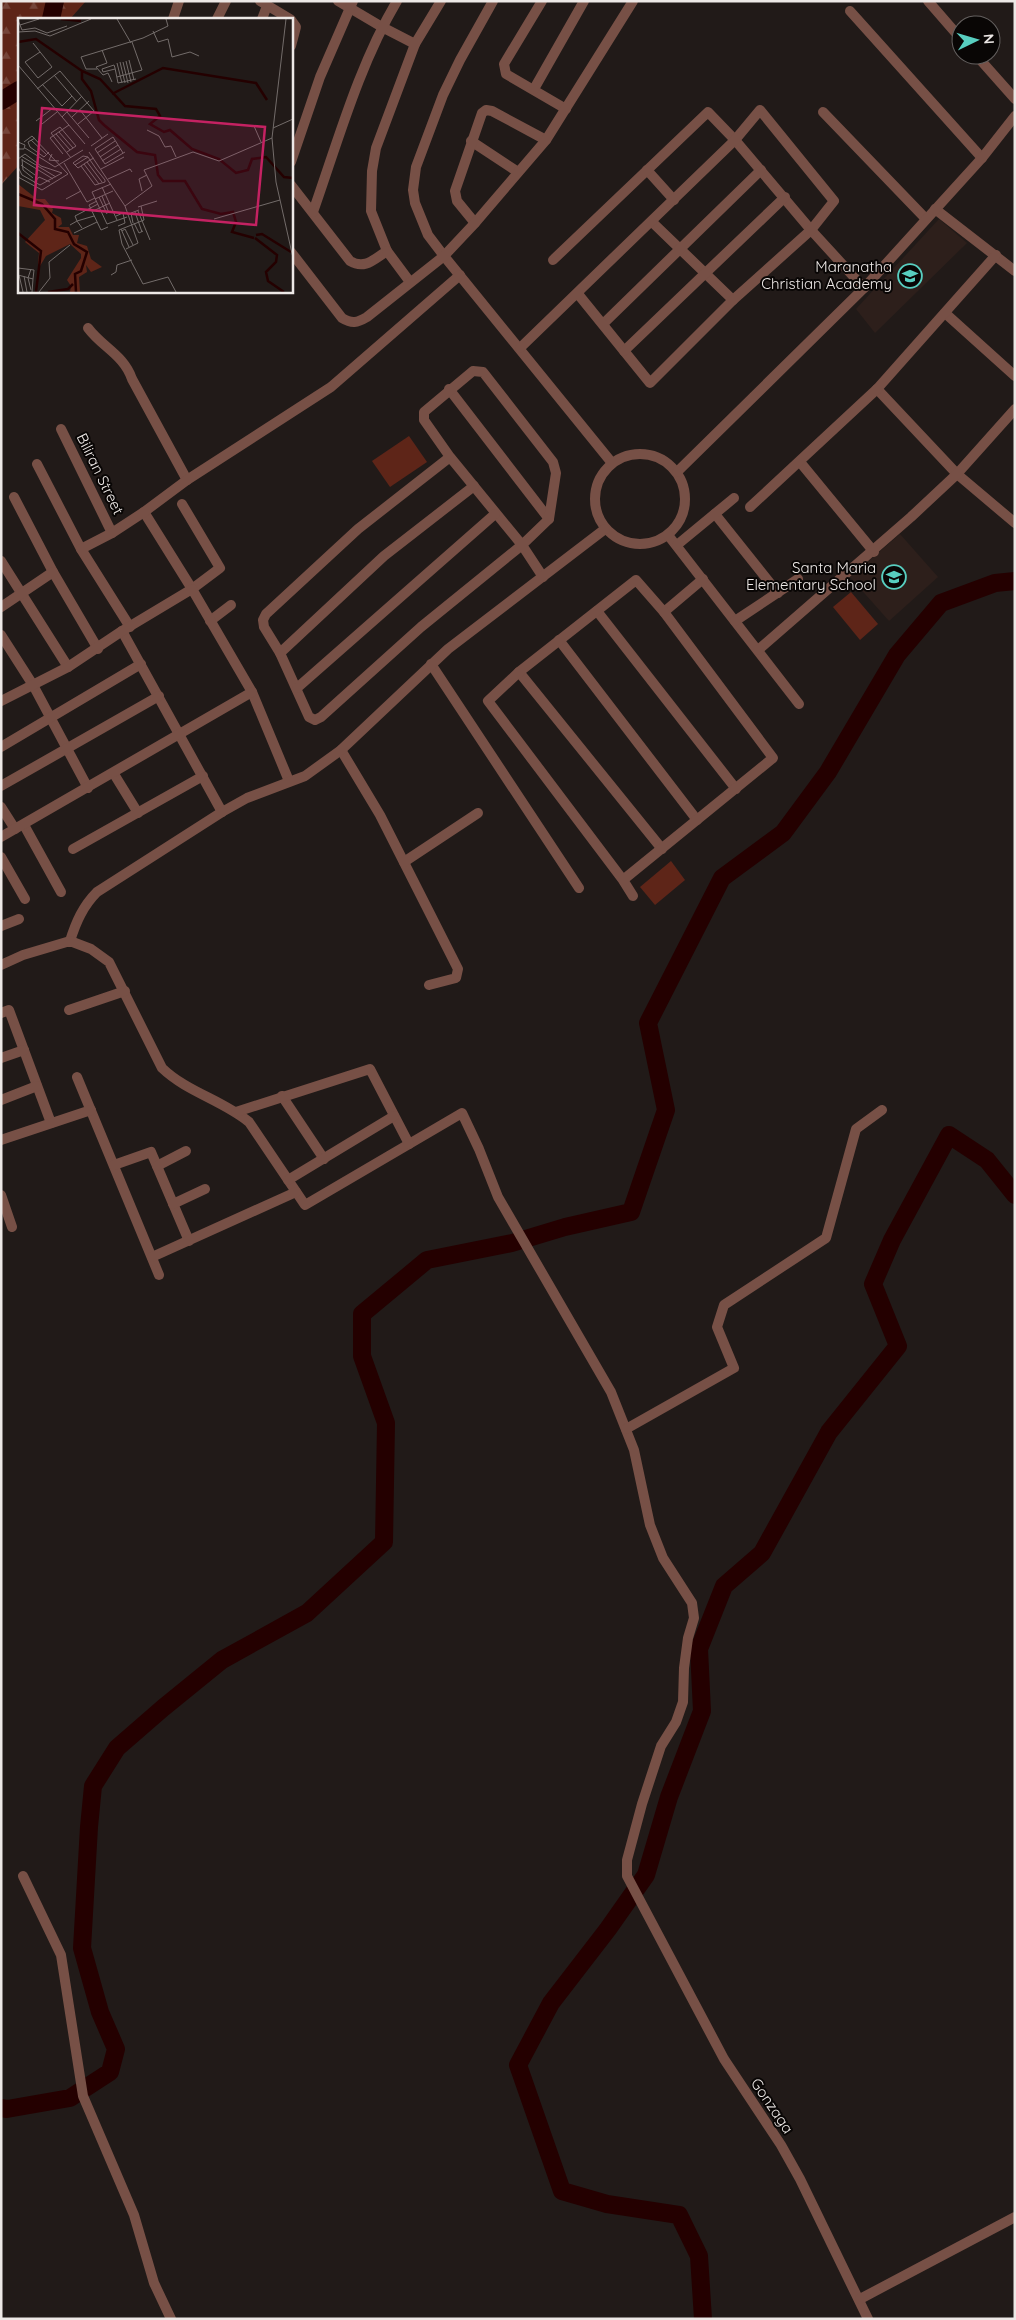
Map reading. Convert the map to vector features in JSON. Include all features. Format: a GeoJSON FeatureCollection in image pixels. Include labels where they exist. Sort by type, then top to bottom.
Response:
{"type":"FeatureCollection","features":[{"type":"Feature","properties":{"kind":"street"},"geometry":{"type":"LineString","coordinates":[[173,18],[179,1]]}},
{"type":"Feature","properties":{"kind":"street"},"geometry":{"type":"LineString","coordinates":[[218,18],[226,1]]}},
{"type":"Feature","properties":{"kind":"street"},"geometry":{"type":"LineString","coordinates":[[338,1],[351,5],[382,27],[416,44]]}},
{"type":"Feature","properties":{"kind":"street"},"geometry":{"type":"LineString","coordinates":[[313,212],[347,116],[382,27],[397,1]]}},
{"type":"Feature","properties":{"kind":"street"},"geometry":{"type":"LineString","coordinates":[[410,282],[387,251],[371,211],[372,171],[376,148],[416,44],[441,1]]}},
{"type":"Feature","properties":{"kind":"street"},"geometry":{"type":"LineString","coordinates":[[493,1],[442,95],[416,166],[413,190],[415,204],[428,235],[612,463]]}},
{"type":"Feature","properties":{"kind":"street"},"geometry":{"type":"LineString","coordinates":[[542,1],[504,64],[506,74],[566,109]]}},
{"type":"Feature","properties":{"kind":"street"},"geometry":{"type":"LineString","coordinates":[[534,89],[584,1]]}},
{"type":"Feature","properties":{"kind":"street"},"geometry":{"type":"LineString","coordinates":[[292,253],[342,318],[349,322],[358,322],[367,317],[444,256],[546,140],[633,1]]}},
{"type":"Feature","properties":{"kind":"street"},"geometry":{"type":"LineString","coordinates":[[928,1],[951,27]]}},
{"type":"Feature","properties":{"kind":"street"},"geometry":{"type":"LineString","coordinates":[[262,18],[264,3],[289,18]]}},
{"type":"Feature","properties":{"kind":"street"},"geometry":{"type":"LineString","coordinates":[[292,159],[320,76],[351,5]]}},
{"type":"Feature","properties":{"kind":"street"},"geometry":{"type":"LineString","coordinates":[[850,11],[982,158]]}},
{"type":"Feature","properties":{"kind":"street"},"geometry":{"type":"LineString","coordinates":[[292,21],[296,27],[292,42]]}},
{"type":"Feature","properties":{"kind":"street"},"geometry":{"type":"LineString","coordinates":[[985,65],[1015,99]]}},
{"type":"Feature","properties":{"kind":"street"},"geometry":{"type":"LineString","coordinates":[[475,223],[457,201],[455,191],[482,113],[486,110],[492,111],[546,140]]}},
{"type":"Feature","properties":{"kind":"street"},"geometry":{"type":"LineString","coordinates":[[520,348],[578,294],[735,140],[760,110],[834,201],[811,230],[733,300],[650,383],[578,294]]}},
{"type":"Feature","properties":{"kind":"street"},"geometry":{"type":"LineString","coordinates":[[553,260],[708,112],[735,140],[811,230],[864,288]]}},
{"type":"Feature","properties":{"kind":"street"},"geometry":{"type":"LineString","coordinates":[[822,112],[926,219]]}},
{"type":"Feature","properties":{"kind":"street"},"geometry":{"type":"LineString","coordinates":[[677,472],[864,288],[982,158],[1015,116]]}},
{"type":"Feature","properties":{"kind":"street"},"geometry":{"type":"LineString","coordinates":[[471,141],[518,172]]}},
{"type":"Feature","properties":{"kind":"street"},"geometry":{"type":"LineString","coordinates":[[647,170],[674,200]]}},
{"type":"Feature","properties":{"kind":"street"},"geometry":{"type":"LineString","coordinates":[[603,324],[761,170]]}},
{"type":"Feature","properties":{"kind":"street"},"geometry":{"type":"LineString","coordinates":[[292,186],[350,261],[358,265],[366,265],[387,251]]}},
{"type":"Feature","properties":{"kind":"street"},"geometry":{"type":"LineString","coordinates":[[624,351],[785,197]]}},
{"type":"Feature","properties":{"kind":"street"},"geometry":{"type":"LineString","coordinates":[[935,209],[1015,271]]}},
{"type":"Feature","properties":{"kind":"street"},"geometry":{"type":"LineString","coordinates":[[652,222],[733,300]]}},
{"type":"Feature","properties":{"kind":"street"},"geometry":{"type":"LineString","coordinates":[[750,507],[877,389],[996,255]]}},
{"type":"Feature","properties":{"kind":"street"},"geometry":{"type":"LineString","coordinates":[[81,549],[144,512],[187,480],[331,387],[460,275]]}},
{"type":"Feature","properties":{"kind":"street"},"geometry":{"type":"LineString","coordinates":[[945,313],[1015,376]]}},
{"type":"Feature","properties":{"kind":"street"},"geometry":{"type":"LineString","coordinates":[[88,328],[98,341],[113,350],[129,369],[132,379],[187,480]]}},
{"type":"Feature","properties":{"kind":"street"},"geometry":{"type":"LineString","coordinates":[[450,457],[358,529],[266,614],[263,620],[264,627],[280,654],[309,717],[315,720],[321,717],[421,627],[522,545],[549,519],[556,473],[553,462],[483,372],[472,370],[424,412],[424,420],[450,457],[522,545],[543,578]]}},
{"type":"Feature","properties":{"kind":"street"},"geometry":{"type":"LineString","coordinates":[[449,389],[549,519]]}},
{"type":"Feature","properties":{"kind":"street"},"geometry":{"type":"LineString","coordinates":[[877,389],[957,474],[1015,523]]}},
{"type":"Feature","properties":{"kind":"street"},"geometry":{"type":"LineString","coordinates":[[758,650],[874,552],[957,474],[1015,409]]}},
{"type":"Feature","properties":{"kind":"street","name":"Biliran Street"},"geometry":{"type":"LineString","coordinates":[[61,429],[112,532]]}},
{"type":"Feature","properties":{"kind":"street"},"geometry":{"type":"LineString","coordinates":[[639,453],[653,455],[664,460],[677,472],[683,485],[685,501],[680,520],[668,535],[653,542],[635,544],[618,539],[605,529],[597,513],[595,499],[597,484],[604,471],[612,463],[624,456],[639,453]]}},
{"type":"Feature","properties":{"kind":"street"},"geometry":{"type":"LineString","coordinates":[[800,462],[874,552]]}},
{"type":"Feature","properties":{"kind":"street"},"geometry":{"type":"LineString","coordinates":[[37,464],[81,549],[126,629],[141,664],[222,812]]}},
{"type":"Feature","properties":{"kind":"street"},"geometry":{"type":"LineString","coordinates":[[280,654],[384,556],[474,486]]}},
{"type":"Feature","properties":{"kind":"street"},"geometry":{"type":"LineString","coordinates":[[14,497],[53,572],[98,648]]}},
{"type":"Feature","properties":{"kind":"street"},"geometry":{"type":"LineString","coordinates":[[677,545],[734,498]]}},
{"type":"Feature","properties":{"kind":"street"},"geometry":{"type":"LineString","coordinates":[[1,701],[68,667],[192,589],[220,568],[182,504]]}},
{"type":"Feature","properties":{"kind":"street"},"geometry":{"type":"LineString","coordinates":[[144,512],[192,589],[252,692],[289,781]]}},
{"type":"Feature","properties":{"kind":"street"},"geometry":{"type":"LineString","coordinates":[[297,688],[495,514]]}},
{"type":"Feature","properties":{"kind":"street"},"geometry":{"type":"LineString","coordinates":[[715,514],[778,593]]}},
{"type":"Feature","properties":{"kind":"street"},"geometry":{"type":"LineString","coordinates":[[70,941],[76,921],[86,903],[97,892],[222,812],[248,798],[305,776],[341,750],[431,664],[605,529]]}},
{"type":"Feature","properties":{"kind":"street"},"geometry":{"type":"LineString","coordinates":[[668,535],[799,704]]}},
{"type":"Feature","properties":{"kind":"street"},"geometry":{"type":"LineString","coordinates":[[1,561],[68,667]]}},
{"type":"Feature","properties":{"kind":"street"},"geometry":{"type":"LineString","coordinates":[[1,607],[53,572]]}},
{"type":"Feature","properties":{"kind":"street"},"geometry":{"type":"LineString","coordinates":[[664,612],[703,578]]}},
{"type":"Feature","properties":{"kind":"street"},"geometry":{"type":"LineString","coordinates":[[735,621],[798,579]]}},
{"type":"Feature","properties":{"kind":"street"},"geometry":{"type":"LineString","coordinates":[[623,880],[774,758],[664,612],[636,580],[519,672],[488,701],[623,880],[633,896]]}},
{"type":"Feature","properties":{"kind":"street"},"geometry":{"type":"LineString","coordinates":[[210,621],[231,605]]}},
{"type":"Feature","properties":{"kind":"street"},"geometry":{"type":"LineString","coordinates":[[597,611],[736,788]]}},
{"type":"Feature","properties":{"kind":"street"},"geometry":{"type":"LineString","coordinates":[[1,635],[33,685],[88,788]]}},
{"type":"Feature","properties":{"kind":"street"},"geometry":{"type":"LineString","coordinates":[[559,640],[697,820]]}},
{"type":"Feature","properties":{"kind":"street"},"geometry":{"type":"LineString","coordinates":[[1,747],[141,664]]}},
{"type":"Feature","properties":{"kind":"street"},"geometry":{"type":"LineString","coordinates":[[431,664],[579,888]]}},
{"type":"Feature","properties":{"kind":"street"},"geometry":{"type":"LineString","coordinates":[[519,672],[662,849]]}},
{"type":"Feature","properties":{"kind":"street"},"geometry":{"type":"LineString","coordinates":[[1,837],[114,774],[252,692]]}},
{"type":"Feature","properties":{"kind":"street"},"geometry":{"type":"LineString","coordinates":[[1,786],[159,696]]}},
{"type":"Feature","properties":{"kind":"street"},"geometry":{"type":"LineString","coordinates":[[341,750],[404,862],[458,969],[456,978],[429,984]]}},
{"type":"Feature","properties":{"kind":"street"},"geometry":{"type":"LineString","coordinates":[[114,774],[138,812]]}},
{"type":"Feature","properties":{"kind":"street"},"geometry":{"type":"LineString","coordinates":[[73,849],[204,776]]}},
{"type":"Feature","properties":{"kind":"street"},"geometry":{"type":"LineString","coordinates":[[1,806],[19,827],[61,892]]}},
{"type":"Feature","properties":{"kind":"street"},"geometry":{"type":"LineString","coordinates":[[404,862],[478,813]]}},
{"type":"Feature","properties":{"kind":"street"},"geometry":{"type":"LineString","coordinates":[[1,857],[25,900]]}},
{"type":"Feature","properties":{"kind":"street"},"geometry":{"type":"LineString","coordinates":[[1,926],[19,919]]}},
{"type":"Feature","properties":{"kind":"street"},"geometry":{"type":"LineString","coordinates":[[1,965],[22,955],[70,941],[91,948],[109,962],[162,1068],[173,1078],[236,1112],[249,1122],[305,1205],[409,1144],[370,1069],[236,1112]]}},
{"type":"Feature","properties":{"kind":"street"},"geometry":{"type":"LineString","coordinates":[[69,1010],[125,991]]}},
{"type":"Feature","properties":{"kind":"street"},"geometry":{"type":"LineString","coordinates":[[1,1013],[9,1010],[51,1123]]}},
{"type":"Feature","properties":{"kind":"street"},"geometry":{"type":"LineString","coordinates":[[1,1058],[24,1050]]}},
{"type":"Feature","properties":{"kind":"street"},"geometry":{"type":"LineString","coordinates":[[77,1076],[159,1275]]}},
{"type":"Feature","properties":{"kind":"street"},"geometry":{"type":"LineString","coordinates":[[1,1100],[37,1086]]}},
{"type":"Feature","properties":{"kind":"street"},"geometry":{"type":"LineString","coordinates":[[282,1096],[324,1159]]}},
{"type":"Feature","properties":{"kind":"street"},"geometry":{"type":"LineString","coordinates":[[1,1140],[91,1110]]}},
{"type":"Feature","properties":{"kind":"street"},"geometry":{"type":"LineString","coordinates":[[626,1429],[734,1368],[717,1327],[724,1305],[826,1238],[856,1130],[882,1110]]}},
{"type":"Feature","properties":{"kind":"street","name":"Gonzaga"},"geometry":{"type":"LineString","coordinates":[[409,1144],[462,1113],[498,1196],[516,1231],[611,1392],[626,1429],[634,1450],[650,1525],[663,1558],[692,1603],[694,1618],[688,1638],[684,1668],[683,1702],[676,1722],[661,1746],[627,1860],[627,1876],[724,2059],[781,2145],[868,2319]]}},
{"type":"Feature","properties":{"kind":"street"},"geometry":{"type":"LineString","coordinates":[[288,1180],[394,1116]]}},
{"type":"Feature","properties":{"kind":"street"},"geometry":{"type":"LineString","coordinates":[[157,1166],[186,1151]]}},
{"type":"Feature","properties":{"kind":"street"},"geometry":{"type":"LineString","coordinates":[[114,1165],[151,1152],[188,1241]]}},
{"type":"Feature","properties":{"kind":"street"},"geometry":{"type":"LineString","coordinates":[[173,1204],[205,1188]]}},
{"type":"Feature","properties":{"kind":"street"},"geometry":{"type":"LineString","coordinates":[[152,1257],[296,1192]]}},
{"type":"Feature","properties":{"kind":"street"},"geometry":{"type":"LineString","coordinates":[[1,1195],[8,1222]]}},
{"type":"Feature","properties":{"kind":"street"},"geometry":{"type":"LineString","coordinates":[[23,1876],[61,1955],[83,2096],[134,2215],[154,2283],[171,2319]]}},
{"type":"Feature","properties":{"kind":"street"},"geometry":{"type":"LineString","coordinates":[[860,2300],[1015,2217]]}},
{"type":"Feature","properties":{"kind":"shaded area","name":"Maranatha Christian Academy"},"geometry":{"type":"Polygon","coordinates":[[[939,219],[967,243],[875,333],[856,309],[939,219]]]}},
{"type":"Feature","properties":{"kind":"shaded area","name":"Santa Maria Elementary School"},"geometry":{"type":"Polygon","coordinates":[[[900,534],[938,577],[889,621],[850,577],[900,534]]]}},
{"type":"Feature","properties":{"kind":"green space"},"geometry":{"type":"Polygon","coordinates":[[[1,1],[86,1],[71,18],[18,18],[18,166],[1,185],[1,1]]]}},
{"type":"Feature","properties":{"kind":"green space"},"geometry":{"type":"Polygon","coordinates":[[[409,436],[427,462],[390,487],[372,461],[409,436]]]}},
{"type":"Feature","properties":{"kind":"green space"},"geometry":{"type":"Polygon","coordinates":[[[851,592],[878,624],[860,640],[833,607],[851,592]]]}},
{"type":"Feature","properties":{"kind":"green space"},"geometry":{"type":"Polygon","coordinates":[[[671,861],[685,880],[655,905],[640,887],[671,861]]]}},
{"type":"Feature","properties":{"kind":"waterway"},"geometry":{"type":"LineString","coordinates":[[51,18],[55,1]]}},
{"type":"Feature","properties":{"kind":"waterway"},"geometry":{"type":"LineString","coordinates":[[1,101],[18,91]]}},
{"type":"Feature","properties":{"kind":"waterway"},"geometry":{"type":"LineString","coordinates":[[1,2108],[7,2109],[70,2098],[110,2072],[116,2049],[100,2012],[82,1948],[93,1786],[117,1748],[222,1660],[307,1613],[384,1542],[386,1423],[362,1356],[362,1314],[427,1260],[512,1243],[565,1227],[631,1212],[666,1110],[648,1023],[722,878],[783,833],[828,772],[897,655],[941,603],[995,583],[1015,581]]}},
{"type":"Feature","properties":{"kind":"waterway"},"geometry":{"type":"LineString","coordinates":[[703,2319],[699,2256],[679,2215],[607,2204],[562,2191],[518,2065],[551,2003],[608,1929],[646,1875],[669,1797],[702,1711],[699,1649],[724,1586],[762,1553],[829,1432],[898,1346],[873,1284],[892,1240],[949,1135],[987,1160],[1015,1195]]}},
{"type":"Feature","properties":{"kind":"place","name":"Maranatha Christian Academy"},"geometry":{"type":"Point","coordinates":[910,276]}},
{"type":"Feature","properties":{"kind":"place","name":"Santa Maria Elementary School"},"geometry":{"type":"Point","coordinates":[894,577]}}]}
